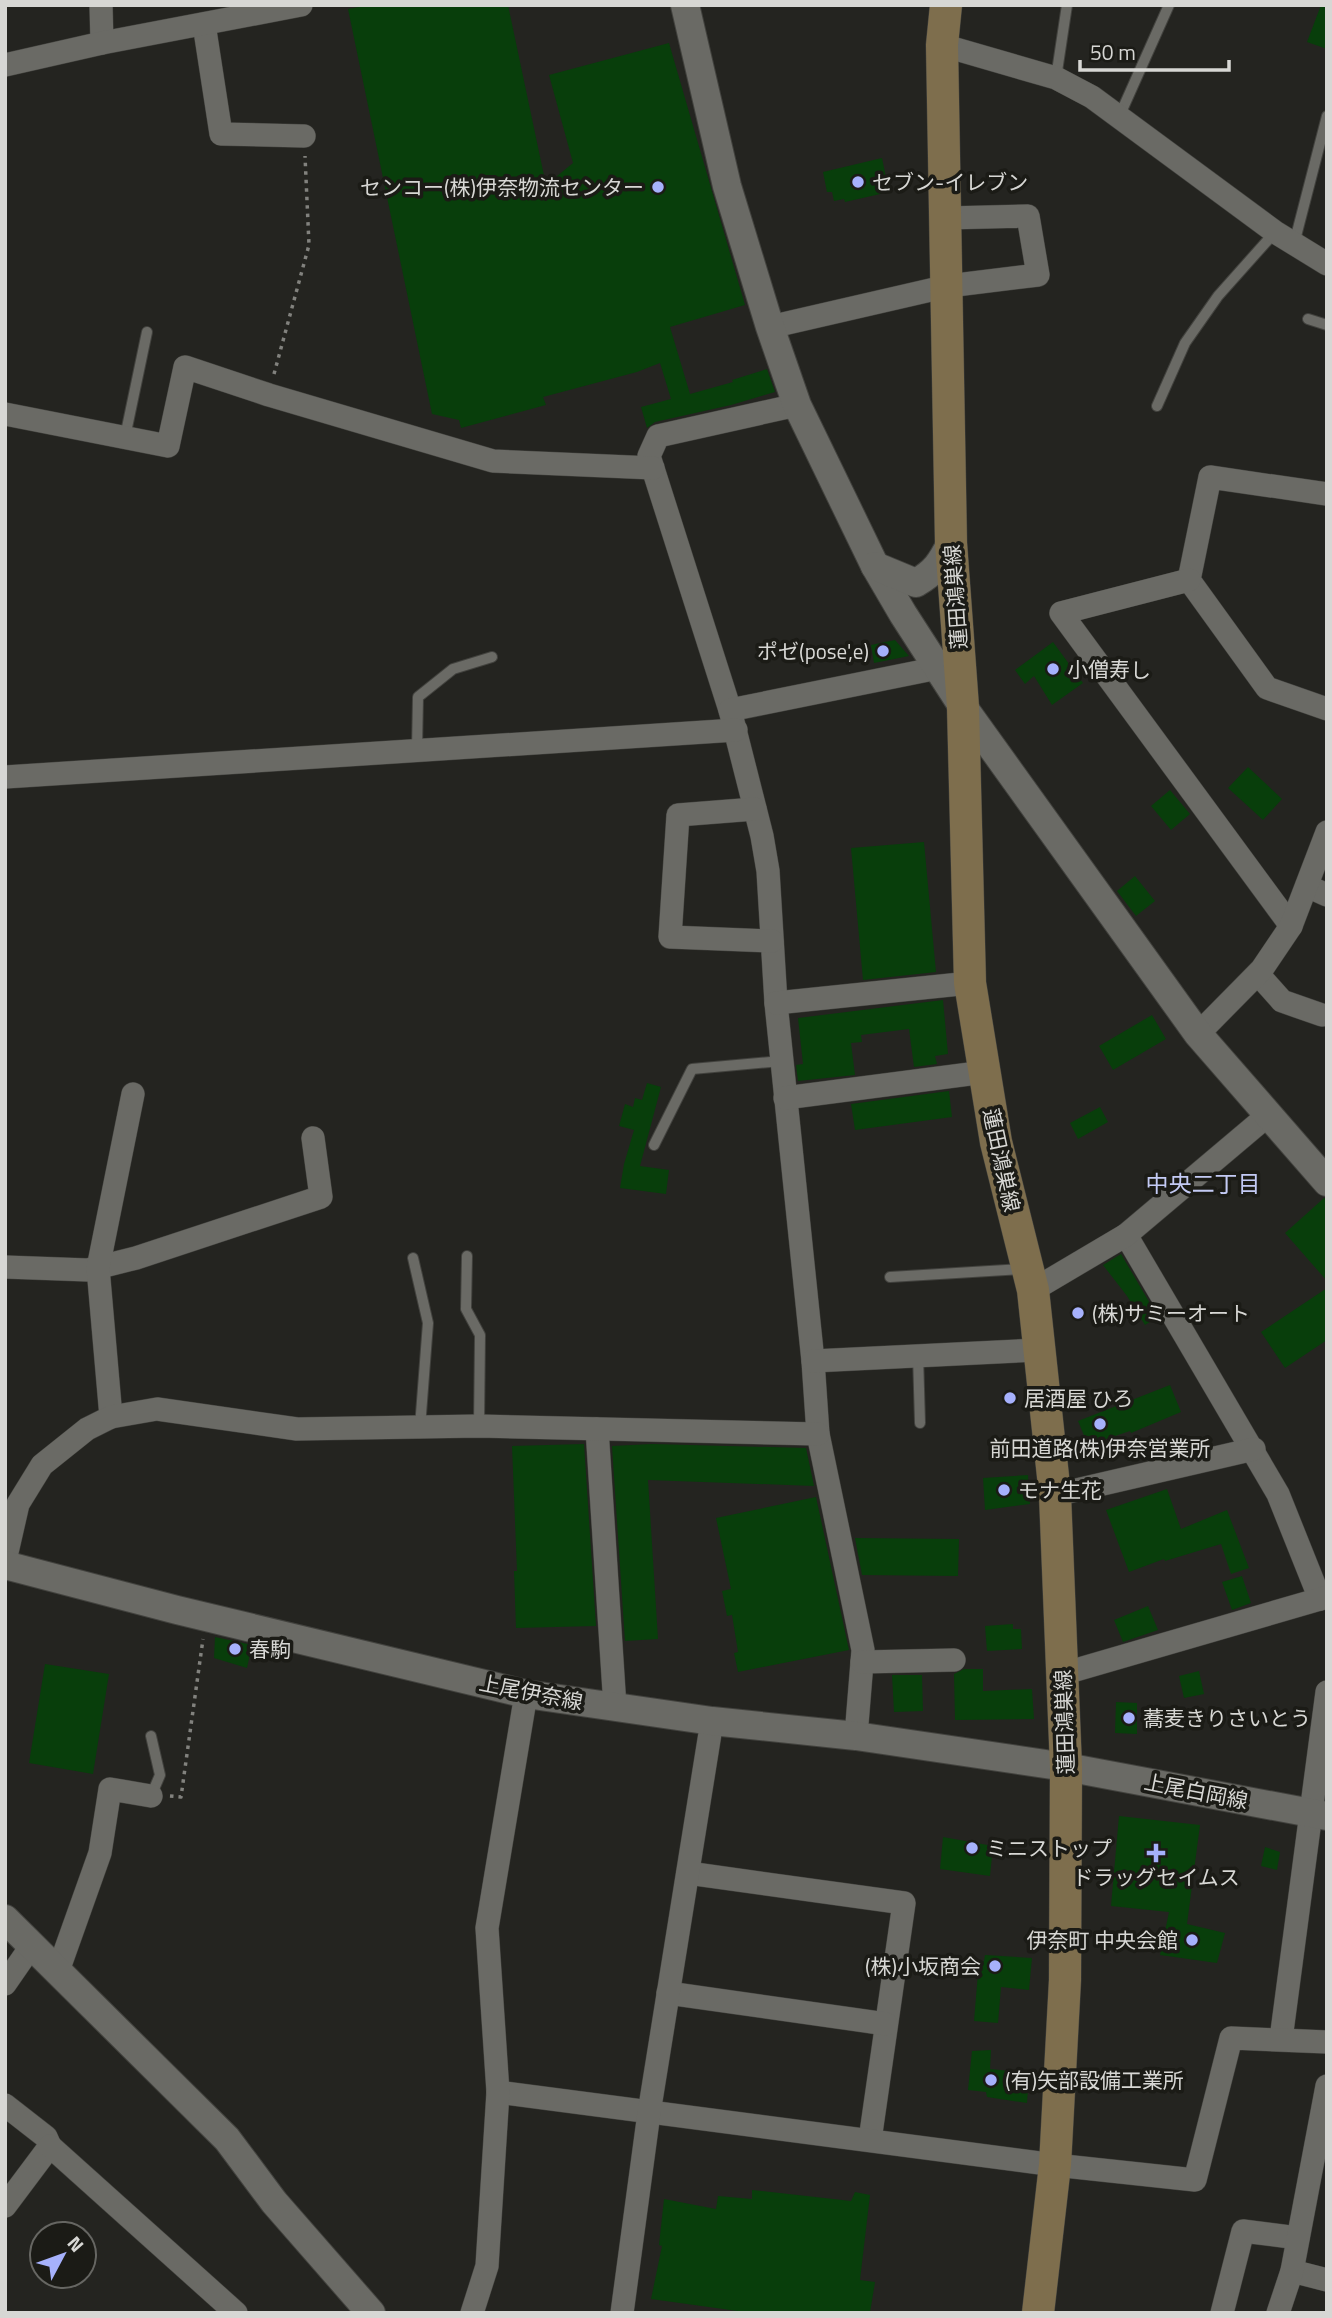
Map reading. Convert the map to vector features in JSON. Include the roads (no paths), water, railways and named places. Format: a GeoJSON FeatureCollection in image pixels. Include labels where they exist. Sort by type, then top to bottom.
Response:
{"type":"FeatureCollection","features":[{"type":"Feature","properties":{"kind":"main road","name":"蓮田鴻巣線"},"geometry":{"type":"LineString","coordinates":[[946,5],[943,45],[951,543],[963,707],[970,983],[996,1142],[1030,1280],[1055,1495],[1066,1767],[1065,1980],[1055,2165],[1038,2313]]}},
{"type":"Feature","properties":{"kind":"street"},"geometry":{"type":"LineString","coordinates":[[101,5],[102,43]]}},
{"type":"Feature","properties":{"kind":"street"},"geometry":{"type":"LineString","coordinates":[[5,65],[102,43],[301,5]]}},
{"type":"Feature","properties":{"kind":"street"},"geometry":{"type":"LineString","coordinates":[[685,5],[727,186],[797,405],[875,566],[963,707],[1198,1034],[1327,1182]]}},
{"type":"Feature","properties":{"kind":"street"},"geometry":{"type":"LineString","coordinates":[[204,24],[220,134],[304,136]]}},
{"type":"Feature","properties":{"kind":"street"},"geometry":{"type":"LineString","coordinates":[[943,45],[1056,78],[1092,97],[1284,238],[1327,264]]}},
{"type":"Feature","properties":{"kind":"street"},"geometry":{"type":"LineString","coordinates":[[771,327],[948,286],[1038,275],[1028,216],[946,218]]}},
{"type":"Feature","properties":{"kind":"street"},"geometry":{"type":"LineString","coordinates":[[5,414],[168,446],[186,367],[269,395],[493,461],[653,468]]}},
{"type":"Feature","properties":{"kind":"street"},"geometry":{"type":"LineString","coordinates":[[797,405],[659,436],[649,456],[733,720],[768,871],[776,1003],[813,1361],[818,1434],[863,1650],[856,1736]]}},
{"type":"Feature","properties":{"kind":"street"},"geometry":{"type":"LineString","coordinates":[[1327,494],[1210,477],[1189,580],[1267,688],[1327,709]]}},
{"type":"Feature","properties":{"kind":"street"},"geometry":{"type":"LineString","coordinates":[[875,566],[916,583],[932,574],[951,543]]}},
{"type":"Feature","properties":{"kind":"street"},"geometry":{"type":"LineString","coordinates":[[1189,580],[1061,612],[1291,926]]}},
{"type":"Feature","properties":{"kind":"street"},"geometry":{"type":"LineString","coordinates":[[5,777],[417,749],[733,720],[938,668]]}},
{"type":"Feature","properties":{"kind":"street"},"geometry":{"type":"LineString","coordinates":[[755,809],[678,815],[670,937],[772,941]]}},
{"type":"Feature","properties":{"kind":"street"},"geometry":{"type":"LineString","coordinates":[[1198,1034],[1258,974],[1317,890],[1327,832]]}},
{"type":"Feature","properties":{"kind":"street"},"geometry":{"type":"LineString","coordinates":[[1258,974],[1282,1001],[1322,1015]]}},
{"type":"Feature","properties":{"kind":"street"},"geometry":{"type":"LineString","coordinates":[[776,1003],[970,983]]}},
{"type":"Feature","properties":{"kind":"street"},"geometry":{"type":"LineString","coordinates":[[786,1098],[985,1072]]}},
{"type":"Feature","properties":{"kind":"street"},"geometry":{"type":"LineString","coordinates":[[111,1417],[99,1268],[133,1094]]}},
{"type":"Feature","properties":{"kind":"street"},"geometry":{"type":"LineString","coordinates":[[1030,1280],[1126,1235],[1267,1116]]}},
{"type":"Feature","properties":{"kind":"street"},"geometry":{"type":"LineString","coordinates":[[5,1267],[88,1270],[99,1268],[321,1197],[313,1138]]}},
{"type":"Feature","properties":{"kind":"street"},"geometry":{"type":"LineString","coordinates":[[1062,1674],[1323,1598],[1278,1494],[1254,1449],[1126,1235]]}},
{"type":"Feature","properties":{"kind":"street"},"geometry":{"type":"LineString","coordinates":[[813,1361],[1038,1349]]}},
{"type":"Feature","properties":{"kind":"street"},"geometry":{"type":"LineString","coordinates":[[5,1563],[18,1504],[43,1465],[87,1429],[111,1417],[157,1409],[297,1429],[479,1426],[818,1434]]}},
{"type":"Feature","properties":{"kind":"street"},"geometry":{"type":"LineString","coordinates":[[597,1429],[615,1707]]}},
{"type":"Feature","properties":{"kind":"street"},"geometry":{"type":"LineString","coordinates":[[1055,1495],[1254,1449]]}},
{"type":"Feature","properties":{"kind":"street","name":"上尾伊奈線"},"geometry":{"type":"LineString","coordinates":[[5,1563],[206,1617],[526,1694],[712,1721],[856,1736],[1066,1767]]}},
{"type":"Feature","properties":{"kind":"street"},"geometry":{"type":"LineString","coordinates":[[862,1662],[954,1660]]}},
{"type":"Feature","properties":{"kind":"street"},"geometry":{"type":"LineString","coordinates":[[1281,2039],[1319,1814],[1327,1692]]}},
{"type":"Feature","properties":{"kind":"street"},"geometry":{"type":"LineString","coordinates":[[472,2313],[487,2266],[498,2092],[487,1928],[526,1694]]}},
{"type":"Feature","properties":{"kind":"street"},"geometry":{"type":"LineString","coordinates":[[622,2313],[649,2113],[712,1721]]}},
{"type":"Feature","properties":{"kind":"street","name":"上尾白岡線"},"geometry":{"type":"LineString","coordinates":[[1066,1767],[1319,1814]]}},
{"type":"Feature","properties":{"kind":"street"},"geometry":{"type":"LineString","coordinates":[[58,1970],[100,1853],[110,1789],[150,1796]]}},
{"type":"Feature","properties":{"kind":"street"},"geometry":{"type":"LineString","coordinates":[[688,1873],[904,1903],[870,2140]]}},
{"type":"Feature","properties":{"kind":"street"},"geometry":{"type":"LineString","coordinates":[[5,1919],[228,2139],[274,2202],[372,2313]]}},
{"type":"Feature","properties":{"kind":"street"},"geometry":{"type":"LineString","coordinates":[[5,1984],[32,1945]]}},
{"type":"Feature","properties":{"kind":"street"},"geometry":{"type":"LineString","coordinates":[[668,1993],[886,2024]]}},
{"type":"Feature","properties":{"kind":"street"},"geometry":{"type":"LineString","coordinates":[[498,2092],[1055,2165],[1195,2180],[1231,2038],[1327,2042]]}},
{"type":"Feature","properties":{"kind":"street"},"geometry":{"type":"LineString","coordinates":[[1278,2313],[1292,2271],[1321,2152],[1327,2085]]}},
{"type":"Feature","properties":{"kind":"street"},"geometry":{"type":"LineString","coordinates":[[5,2105],[46,2137],[50,2146],[236,2313]]}},
{"type":"Feature","properties":{"kind":"street"},"geometry":{"type":"LineString","coordinates":[[5,2206],[50,2146]]}},
{"type":"Feature","properties":{"kind":"street"},"geometry":{"type":"LineString","coordinates":[[1222,2313],[1243,2231],[1298,2238]]}},
{"type":"Feature","properties":{"kind":"street"},"geometry":{"type":"LineString","coordinates":[[1292,2271],[1327,2280]]}},
{"type":"Feature","properties":{"kind":"lane"},"geometry":{"type":"LineString","coordinates":[[1056,78],[1067,5]]}},
{"type":"Feature","properties":{"kind":"lane"},"geometry":{"type":"LineString","coordinates":[[1119,117],[1169,5]]}},
{"type":"Feature","properties":{"kind":"lane"},"geometry":{"type":"LineString","coordinates":[[1157,406],[1185,343],[1218,296],[1284,238],[1327,116]]}},
{"type":"Feature","properties":{"kind":"lane"},"geometry":{"type":"LineString","coordinates":[[1308,318],[1327,325]]}},
{"type":"Feature","properties":{"kind":"lane"},"geometry":{"type":"LineString","coordinates":[[125,437],[148,332]]}},
{"type":"Feature","properties":{"kind":"lane"},"geometry":{"type":"LineString","coordinates":[[417,749],[418,697],[453,669],[492,657]]}},
{"type":"Feature","properties":{"kind":"lane"},"geometry":{"type":"LineString","coordinates":[[654,1145],[692,1069],[782,1061]]}},
{"type":"Feature","properties":{"kind":"lane"},"geometry":{"type":"LineString","coordinates":[[467,1256],[466,1309],[480,1335],[479,1426]]}},
{"type":"Feature","properties":{"kind":"lane"},"geometry":{"type":"LineString","coordinates":[[413,1258],[428,1323],[420,1427]]}},
{"type":"Feature","properties":{"kind":"lane"},"geometry":{"type":"LineString","coordinates":[[890,1277],[1030,1280]]}},
{"type":"Feature","properties":{"kind":"lane"},"geometry":{"type":"LineString","coordinates":[[918,1355],[920,1423]]}},
{"type":"Feature","properties":{"kind":"lane"},"geometry":{"type":"LineString","coordinates":[[150,1796],[160,1775],[151,1736]]}},
{"type":"Feature","properties":{"kind":"place","name":"セブン-イレブン"},"geometry":{"type":"Point","coordinates":[858,182]}},
{"type":"Feature","properties":{"kind":"place","name":"センコー(株)伊奈物流センター"},"geometry":{"type":"Point","coordinates":[658,187]}},
{"type":"Feature","properties":{"kind":"place","name":"ポゼ(pose',e)"},"geometry":{"type":"Point","coordinates":[883,651]}},
{"type":"Feature","properties":{"kind":"place","name":"小僧寿し"},"geometry":{"type":"Point","coordinates":[1053,669]}},
{"type":"Feature","properties":{"kind":"place","name":"(株)サミーオート"},"geometry":{"type":"Point","coordinates":[1078,1313]}},
{"type":"Feature","properties":{"kind":"place","name":"居酒屋 ひろ"},"geometry":{"type":"Point","coordinates":[1010,1398]}},
{"type":"Feature","properties":{"kind":"place","name":"前田道路(株)伊奈営業所"},"geometry":{"type":"Point","coordinates":[1100,1424]}},
{"type":"Feature","properties":{"kind":"place","name":"モナ生花"},"geometry":{"type":"Point","coordinates":[1004,1490]}},
{"type":"Feature","properties":{"kind":"place","name":"春駒"},"geometry":{"type":"Point","coordinates":[235,1649]}},
{"type":"Feature","properties":{"kind":"place","name":"蕎麦きりさいとう"},"geometry":{"type":"Point","coordinates":[1129,1718]}},
{"type":"Feature","properties":{"kind":"place","name":"ミニストップ"},"geometry":{"type":"Point","coordinates":[972,1848]}},
{"type":"Feature","properties":{"kind":"place","name":"ドラッグセイムス"},"geometry":{"type":"Point","coordinates":[1156,1853]}},
{"type":"Feature","properties":{"kind":"place","name":"伊奈町 中央会館"},"geometry":{"type":"Point","coordinates":[1192,1940]}},
{"type":"Feature","properties":{"kind":"place","name":"(株)小坂商会"},"geometry":{"type":"Point","coordinates":[995,1966]}},
{"type":"Feature","properties":{"kind":"place","name":"(有)矢部設備工業所"},"geometry":{"type":"Point","coordinates":[991,2080]}},
{"type":"Feature","properties":{"kind":"district","name":"中央二丁目"},"geometry":{"type":"Point","coordinates":[1203,1183]}}]}
